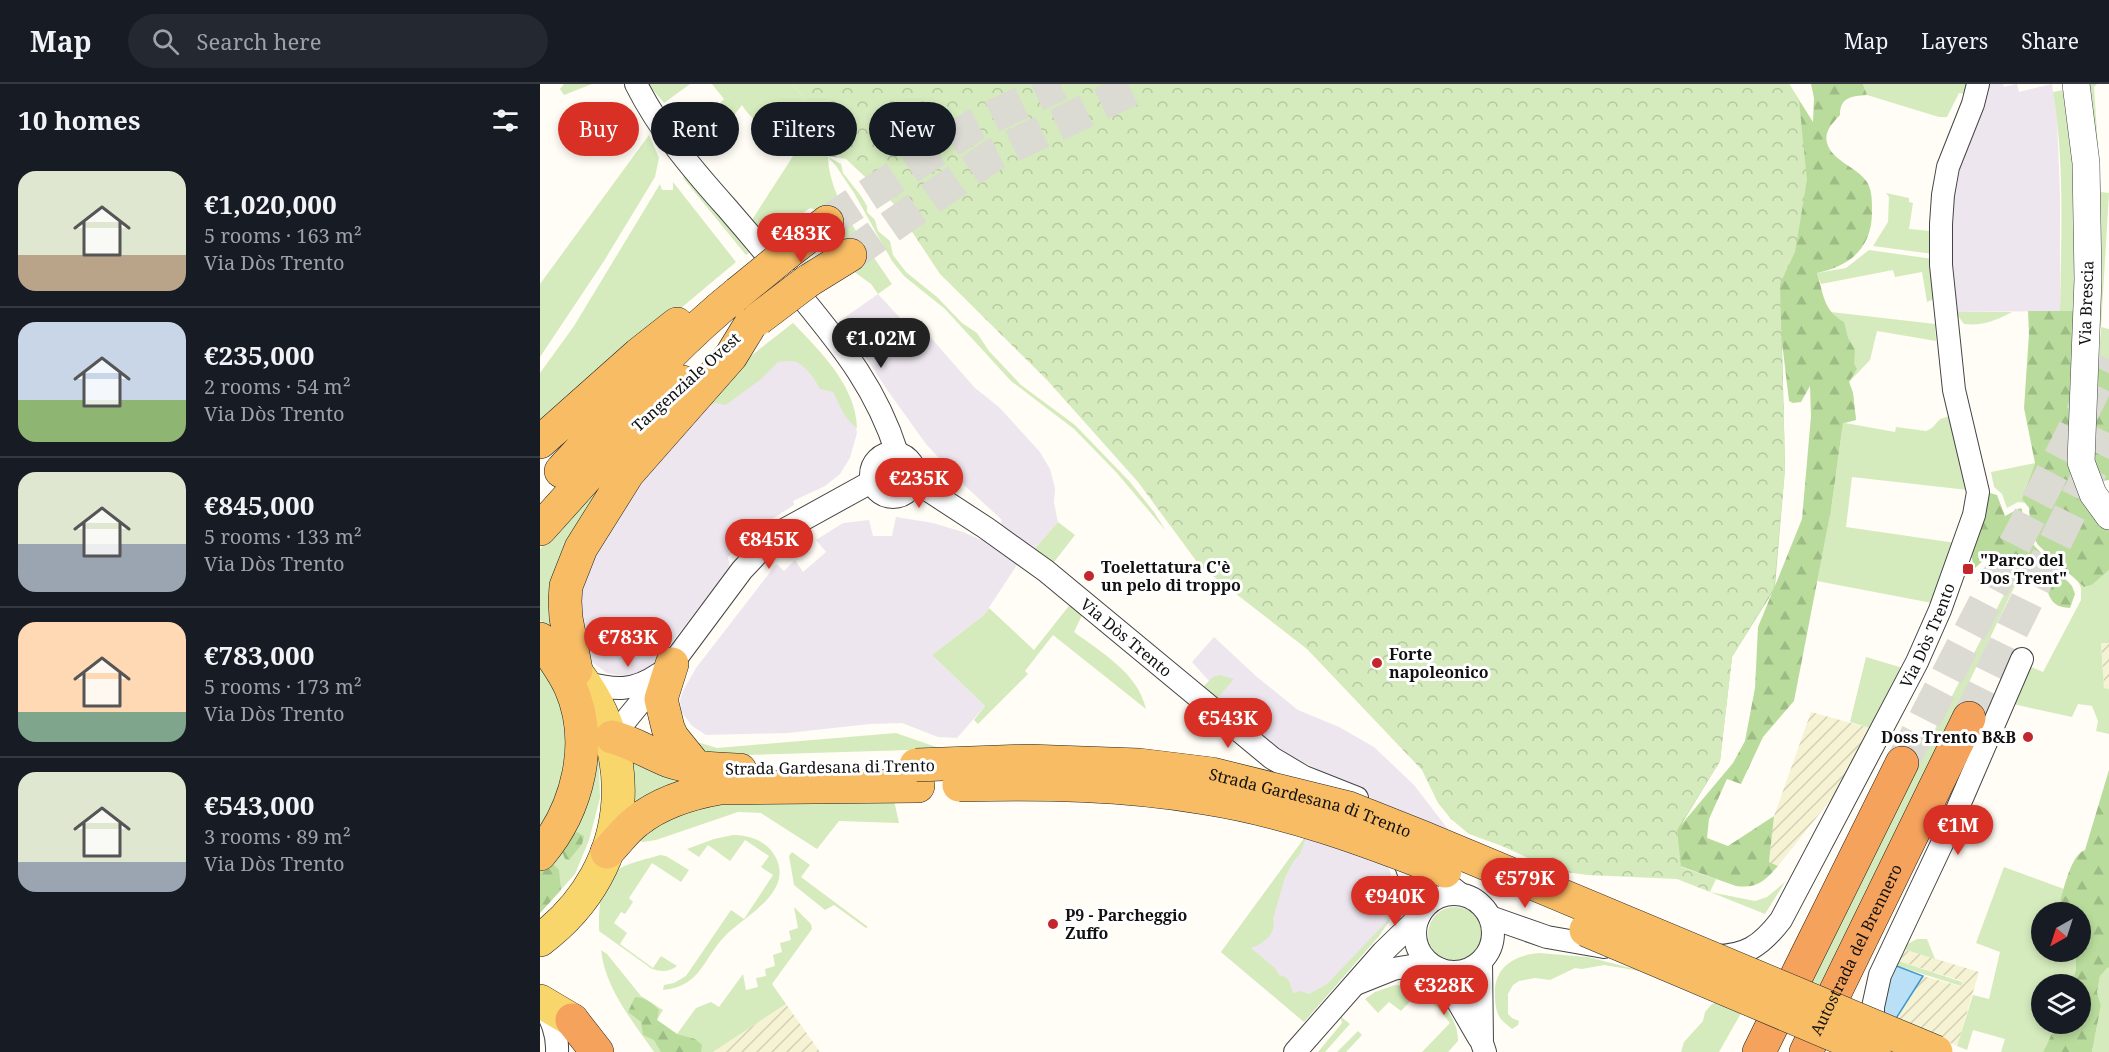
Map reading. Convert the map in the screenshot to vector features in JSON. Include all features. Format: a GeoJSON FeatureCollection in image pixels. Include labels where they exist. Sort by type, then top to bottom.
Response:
{"type":"FeatureCollection","features":[{"type":"Feature","properties":{"kind":"highway","name":"Tangenziale Ovest"},"geometry":{"type":"LineString","coordinates":[[540,494],[636,390],[735,295],[828,222]]}},
{"type":"Feature","properties":{"kind":"highway","name":"Tangenziale Ovest"},"geometry":{"type":"LineString","coordinates":[[540,529],[601,461],[712,354],[808,281],[850,255]]}},
{"type":"Feature","properties":{"kind":"highway"},"geometry":{"type":"LineString","coordinates":[[540,442],[639,354],[697,309],[735,295]]}},
{"type":"Feature","properties":{"kind":"highway"},"geometry":{"type":"LineString","coordinates":[[581,676],[566,618],[565,601],[566,586],[581,548],[628,473],[731,356],[754,322]]}},
{"type":"Feature","properties":{"kind":"highway"},"geometry":{"type":"LineString","coordinates":[[540,638],[558,664],[570,688],[579,716],[581,737],[580,770],[575,792],[555,833],[540,854]]}},
{"type":"Feature","properties":{"kind":"highway"},"geometry":{"type":"LineString","coordinates":[[672,664],[661,699],[672,737],[697,768]]}},
{"type":"Feature","properties":{"kind":"highway","name":"Autostrada del Brennero"},"geometry":{"type":"LineString","coordinates":[[1806,1052],[1970,718]]}},
{"type":"Feature","properties":{"kind":"highway","name":"Strada Gardesana di Trento"},"geometry":{"type":"LineString","coordinates":[[612,737],[629,741],[671,761],[697,768],[917,776],[1137,789],[1205,798],[1273,812],[1341,831],[1501,893],[1875,1052]]}},
{"type":"Feature","properties":{"kind":"highway","name":"Strada Gardesana di Trento"},"geometry":{"type":"LineString","coordinates":[[607,852],[638,820],[666,804],[693,792],[720,788],[917,776],[1028,761],[1139,765],[1212,774],[1338,805],[1444,846],[1936,1052]]}},
{"type":"Feature","properties":{"kind":"highway"},"geometry":{"type":"LineString","coordinates":[[1759,1052],[1902,763]]}},
{"type":"Feature","properties":{"kind":"highway"},"geometry":{"type":"LineString","coordinates":[[572,1020],[597,1052]]}},
{"type":"Feature","properties":{"kind":"main road"},"geometry":{"type":"LineString","coordinates":[[540,638],[581,676],[599,705],[612,737],[618,782],[614,828],[607,852],[592,886],[562,921],[540,940]]}},
{"type":"Feature","properties":{"kind":"main road"},"geometry":{"type":"LineString","coordinates":[[541,1001],[572,1020]]}},
{"type":"Feature","properties":{"kind":"street"},"geometry":{"type":"LineString","coordinates":[[636,84],[664,130],[690,166],[756,240],[852,361],[888,423],[897,453]]}},
{"type":"Feature","properties":{"kind":"street","name":"Via Dòs Trento"},"geometry":{"type":"LineString","coordinates":[[1490,916],[1547,937],[1669,955],[1727,956],[1748,951],[1757,946],[1770,935],[1781,920],[1889,717],[1940,610],[1966,539],[1978,492],[1954,390],[1947,335],[1941,245],[1943,195],[1947,168],[1973,104],[1978,84]]}},
{"type":"Feature","properties":{"kind":"street","name":"Via Brescia"},"geometry":{"type":"LineString","coordinates":[[2076,84],[2086,163],[2088,279],[2081,462],[2093,494],[2109,516]]}},
{"type":"Feature","properties":{"kind":"street"},"geometry":{"type":"LineString","coordinates":[[886,453],[897,453],[912,463],[914,481],[905,494],[892,497],[879,493],[871,482],[870,475],[874,462],[886,453]]}},
{"type":"Feature","properties":{"kind":"street","name":"Via Dòs Trento"},"geometry":{"type":"LineString","coordinates":[[914,481],[1046,571],[1272,758],[1304,777],[1356,797],[1380,816],[1431,872],[1460,894]]}},
{"type":"Feature","properties":{"kind":"street"},"geometry":{"type":"LineString","coordinates":[[612,737],[672,664],[742,570],[759,552],[784,530],[871,482]]}},
{"type":"Feature","properties":{"kind":"street"},"geometry":{"type":"LineString","coordinates":[[1875,1052],[1872,1030],[1873,1007],[1880,975],[1947,833],[2022,659]]}},
{"type":"Feature","properties":{"kind":"street"},"geometry":{"type":"LineString","coordinates":[[581,676],[609,688],[631,688],[648,681],[672,664]]}},
{"type":"Feature","properties":{"kind":"street","name":"Via Dòs Trento"},"geometry":{"type":"LineString","coordinates":[[1394,833],[1416,893],[1419,916]]}},
{"type":"Feature","properties":{"kind":"street"},"geometry":{"type":"LineString","coordinates":[[1295,1052],[1383,952],[1434,899],[1460,894],[1472,898],[1490,916],[1493,941],[1485,957],[1471,969],[1459,973],[1434,966],[1393,969],[1354,985]]}},
{"type":"Feature","properties":{"kind":"street"},"geometry":{"type":"LineString","coordinates":[[1419,916],[1415,930],[1416,943],[1421,954],[1434,966],[1484,1047]]}},
{"type":"Feature","properties":{"kind":"street","name":"Via Dòs Trento"},"geometry":{"type":"LineString","coordinates":[[1485,957],[1513,943],[1547,937]]}},
{"type":"Feature","properties":{"kind":"street"},"geometry":{"type":"LineString","coordinates":[[1484,1047],[1485,957]]}},
{"type":"Feature","properties":{"kind":"street"},"geometry":{"type":"LineString","coordinates":[[541,1001],[553,1023],[557,1036],[557,1052]]}},
{"type":"Feature","properties":{"kind":"shaded area"},"geometry":{"type":"Polygon","coordinates":[[[1985,84],[2003,84],[2004,87],[2017,84],[2019,92],[2052,84],[2057,118],[2060,196],[2060,311],[1955,312],[1949,225],[1957,164],[1985,84]]]}},
{"type":"Feature","properties":{"kind":"shaded area"},"geometry":{"type":"Polygon","coordinates":[[[878,294],[902,320],[932,339],[975,388],[999,407],[1040,452],[1050,469],[1055,488],[1054,503],[1058,522],[1032,552],[1000,524],[1002,520],[965,486],[926,444],[841,320],[878,294]]]}},
{"type":"Feature","properties":{"kind":"shaded area"},"geometry":{"type":"Polygon","coordinates":[[[793,323],[833,368],[852,402],[857,433],[850,458],[840,474],[825,486],[793,501],[794,505],[772,519],[728,557],[730,567],[655,664],[645,671],[628,677],[607,673],[588,659],[572,609],[613,512],[751,356],[793,323]]]}},
{"type":"Feature","properties":{"kind":"shaded area"},"geometry":{"type":"Polygon","coordinates":[[[896,517],[933,523],[963,532],[986,542],[1017,565],[984,615],[932,655],[985,706],[957,738],[938,737],[902,723],[870,724],[788,733],[706,735],[692,726],[681,711],[680,700],[684,689],[696,668],[774,567],[777,564],[784,571],[795,560],[803,572],[826,552],[816,540],[843,523],[869,520],[873,536],[892,536],[896,517]]]}},
{"type":"Feature","properties":{"kind":"shaded area"},"geometry":{"type":"Polygon","coordinates":[[[1214,637],[1257,677],[1298,710],[1339,727],[1374,747],[1414,785],[1451,833],[1380,804],[1364,793],[1272,746],[1201,689],[1209,681],[1192,662],[1214,637]]]}},
{"type":"Feature","properties":{"kind":"shaded area"},"geometry":{"type":"Polygon","coordinates":[[[2101,642],[2109,643],[2109,689],[2104,688],[2101,642]]]}},
{"type":"Feature","properties":{"kind":"shaded area"},"geometry":{"type":"Polygon","coordinates":[[[1811,712],[1873,729],[1840,788],[1778,866],[1769,862],[1773,819],[1811,712]]]}},
{"type":"Feature","properties":{"kind":"shaded area"},"geometry":{"type":"Polygon","coordinates":[[[1308,833],[1384,858],[1390,871],[1396,899],[1389,922],[1379,936],[1304,1022],[1221,952],[1308,833]]]}},
{"type":"Feature","properties":{"kind":"shaded area"},"geometry":{"type":"Polygon","coordinates":[[[1900,948],[1979,972],[1957,1046],[1895,1020],[1923,976],[1960,986],[1962,981],[1896,960],[1900,948]]]}},
{"type":"Feature","properties":{"kind":"shaded area"},"geometry":{"type":"Polygon","coordinates":[[[786,1004],[820,1052],[713,1052],[786,1004]]]}},
{"type":"Feature","properties":{"kind":"green space"},"geometry":{"type":"Polygon","coordinates":[[[564,84],[592,84],[564,95],[560,89],[564,84]]]}},
{"type":"Feature","properties":{"kind":"green space"},"geometry":{"type":"Polygon","coordinates":[[[648,84],[690,84],[665,102],[648,84]]]}},
{"type":"Feature","properties":{"kind":"green space"},"geometry":{"type":"Polygon","coordinates":[[[712,84],[793,84],[806,102],[751,102],[751,116],[742,105],[739,109],[739,102],[721,102],[724,99],[712,84]]]}},
{"type":"Feature","properties":{"kind":"green space"},"geometry":{"type":"Polygon","coordinates":[[[793,84],[1789,84],[1799,100],[1807,180],[1795,252],[1780,284],[1785,469],[1774,588],[1732,657],[1720,761],[1677,830],[1681,867],[1716,879],[1710,892],[1677,879],[1588,875],[1556,871],[1502,846],[1469,834],[1451,819],[1438,803],[1422,770],[1307,649],[1200,566],[1138,482],[1047,380],[940,274],[893,203],[846,159],[827,156],[857,156],[857,102],[806,102],[793,84]]]}},
{"type":"Feature","properties":{"kind":"green space"},"geometry":{"type":"Polygon","coordinates":[[[1789,84],[1813,122],[1814,98],[1811,84],[1863,84],[1867,95],[1852,97],[1842,104],[1840,115],[1828,131],[1826,139],[1834,155],[1863,177],[1869,185],[1872,209],[1869,234],[1858,253],[1850,260],[1817,273],[1828,307],[1844,322],[1848,338],[1855,350],[1854,364],[1857,369],[1849,382],[1853,393],[1856,420],[1843,423],[1831,510],[1794,701],[1763,737],[1741,784],[1727,779],[1709,819],[1707,838],[1728,846],[1774,816],[1769,862],[1778,866],[1760,883],[1743,887],[1632,849],[1789,84]],[[1782,342],[1785,469],[1775,586],[1802,519],[1811,416],[1810,386],[1801,402],[1789,401],[1782,342]],[[1772,593],[1732,657],[1720,761],[1681,825],[1733,763],[1745,741],[1755,688],[1758,627],[1772,593]]]}},
{"type":"Feature","properties":{"kind":"green space"},"geometry":{"type":"Polygon","coordinates":[[[1863,84],[1968,84],[1966,94],[1959,93],[1947,117],[1939,117],[1867,95],[1863,84]]]}},
{"type":"Feature","properties":{"kind":"green space"},"geometry":{"type":"Polygon","coordinates":[[[2084,84],[2097,84],[2094,87],[2101,192],[2109,193],[2101,327],[2109,329],[2109,369],[2098,368],[2101,328],[2095,317],[2084,84]]]}},
{"type":"Feature","properties":{"kind":"green space"},"geometry":{"type":"Polygon","coordinates":[[[2069,89],[2077,185],[2076,311],[2060,311],[2061,174],[2053,92],[2069,89]]]}},
{"type":"Feature","properties":{"kind":"green space"},"geometry":{"type":"Polygon","coordinates":[[[649,135],[651,156],[659,158],[655,177],[604,261],[540,357],[540,284],[634,156],[639,156],[639,149],[649,135]]]}},
{"type":"Feature","properties":{"kind":"green space"},"geometry":{"type":"Polygon","coordinates":[[[793,156],[827,156],[841,164],[843,173],[861,196],[867,206],[867,212],[875,220],[878,231],[890,241],[893,255],[906,272],[937,297],[962,323],[977,333],[989,351],[1021,385],[1075,425],[1130,482],[1166,531],[1116,472],[1074,429],[1011,381],[945,309],[904,276],[892,261],[854,193],[828,157],[830,173],[842,207],[892,284],[878,294],[871,284],[853,271],[838,245],[832,245],[829,242],[832,237],[816,210],[810,208],[765,241],[750,223],[793,156]]]}},
{"type":"Feature","properties":{"kind":"green space"},"geometry":{"type":"Polygon","coordinates":[[[685,174],[749,253],[746,255],[683,178],[685,174]]]}},
{"type":"Feature","properties":{"kind":"green space"},"geometry":{"type":"Polygon","coordinates":[[[673,182],[736,262],[540,426],[540,373],[574,326],[660,184],[662,190],[673,190],[673,182]]]}},
{"type":"Feature","properties":{"kind":"green space"},"geometry":{"type":"Polygon","coordinates":[[[1886,193],[1909,198],[1909,202],[1913,203],[1909,229],[1931,231],[1933,254],[1873,246],[1888,222],[1889,197],[1886,193]]]}},
{"type":"Feature","properties":{"kind":"green space"},"geometry":{"type":"Polygon","coordinates":[[[1869,250],[1933,259],[1936,298],[1927,302],[1922,272],[1895,277],[1893,270],[1821,284],[1817,273],[1846,268],[1869,250]]]}},
{"type":"Feature","properties":{"kind":"green space"},"geometry":{"type":"Polygon","coordinates":[[[2028,311],[2076,311],[2094,514],[2109,530],[2109,570],[2092,585],[2084,587],[2038,545],[2031,532],[2029,508],[2022,499],[2035,463],[2024,408],[2029,334],[2028,311]]]}},
{"type":"Feature","properties":{"kind":"green space"},"geometry":{"type":"Polygon","coordinates":[[[1831,312],[1935,324],[1936,341],[1877,331],[1870,360],[1849,382],[1853,393],[1856,420],[1845,423],[1895,432],[1896,427],[1926,431],[1940,419],[1950,416],[1968,490],[1852,477],[1846,527],[1956,543],[1932,603],[1817,581],[1831,510],[1842,430],[1831,312]]]}},
{"type":"Feature","properties":{"kind":"green space"},"geometry":{"type":"Polygon","coordinates":[[[1955,312],[2012,312],[1989,322],[1964,324],[1955,312]]]}},
{"type":"Feature","properties":{"kind":"green space"},"geometry":{"type":"Polygon","coordinates":[[[793,323],[815,346],[844,384],[851,398],[857,428],[845,416],[833,392],[820,389],[808,371],[796,362],[778,362],[761,379],[726,405],[715,403],[706,408],[712,391],[793,323]]]}},
{"type":"Feature","properties":{"kind":"green space"},"geometry":{"type":"Polygon","coordinates":[[[2098,368],[2109,369],[2109,480],[2096,482],[2092,443],[2098,368]]]}},
{"type":"Feature","properties":{"kind":"green space"},"geometry":{"type":"Polygon","coordinates":[[[622,453],[553,630],[540,620],[540,549],[581,498],[622,453]]]}},
{"type":"Feature","properties":{"kind":"green space"},"geometry":{"type":"Polygon","coordinates":[[[892,463],[901,466],[904,475],[901,484],[892,487],[883,484],[880,475],[883,466],[892,463]]]}},
{"type":"Feature","properties":{"kind":"green space"},"geometry":{"type":"Polygon","coordinates":[[[2035,463],[2022,499],[2027,503],[2018,502],[2007,508],[2002,494],[1994,487],[1991,472],[2035,463]]]}},
{"type":"Feature","properties":{"kind":"green space"},"geometry":{"type":"Polygon","coordinates":[[[1985,494],[1997,495],[2005,516],[2022,509],[2023,526],[2029,540],[2072,586],[2075,594],[2070,608],[2062,607],[2052,601],[2042,582],[2036,578],[2013,577],[1997,558],[1987,557],[1974,569],[1971,554],[1985,494]]]}},
{"type":"Feature","properties":{"kind":"green space"},"geometry":{"type":"Polygon","coordinates":[[[1058,522],[1075,535],[1051,566],[1032,552],[1058,522]]]}},
{"type":"Feature","properties":{"kind":"green space"},"geometry":{"type":"Polygon","coordinates":[[[2109,570],[2109,643],[2101,643],[2104,688],[2109,689],[2109,734],[2096,731],[2098,721],[2092,706],[2078,704],[2072,717],[2013,704],[2024,664],[2043,672],[2081,600],[2081,588],[2077,579],[2084,587],[2092,585],[2109,570]]]}},
{"type":"Feature","properties":{"kind":"green space"},"geometry":{"type":"Polygon","coordinates":[[[2013,577],[2018,579],[1823,990],[1805,983],[2013,577]]]}},
{"type":"Feature","properties":{"kind":"green space"},"geometry":{"type":"Polygon","coordinates":[[[1072,602],[1083,613],[1074,632],[1127,674],[1142,696],[1146,709],[1053,635],[1025,671],[1028,674],[978,724],[974,720],[985,706],[932,655],[984,615],[989,608],[1034,650],[1072,602]]]}},
{"type":"Feature","properties":{"kind":"green space"},"geometry":{"type":"Polygon","coordinates":[[[1866,657],[1903,668],[1873,729],[1850,722],[1866,657]]]}},
{"type":"Feature","properties":{"kind":"green space"},"geometry":{"type":"Polygon","coordinates":[[[540,658],[555,680],[572,759],[540,836],[540,658]]]}},
{"type":"Feature","properties":{"kind":"green space"},"geometry":{"type":"Polygon","coordinates":[[[1220,675],[1234,679],[1215,701],[1201,689],[1213,677],[1220,675]]]}},
{"type":"Feature","properties":{"kind":"green space"},"geometry":{"type":"Polygon","coordinates":[[[589,722],[599,764],[600,798],[589,840],[575,874],[540,913],[589,722]]]}},
{"type":"Feature","properties":{"kind":"green space"},"geometry":{"type":"Polygon","coordinates":[[[685,732],[697,742],[717,748],[896,733],[942,749],[716,756],[704,753],[685,732]]]}},
{"type":"Feature","properties":{"kind":"green space"},"geometry":{"type":"Polygon","coordinates":[[[626,752],[695,783],[630,817],[626,752]]]}},
{"type":"Feature","properties":{"kind":"green space"},"geometry":{"type":"Polygon","coordinates":[[[2109,770],[2109,967],[2100,976],[2097,992],[2101,1005],[2092,1052],[2043,1052],[2052,1034],[2091,1034],[2091,974],[2074,974],[2076,962],[2091,962],[2091,902],[2060,902],[2071,867],[2075,859],[2085,850],[2109,770]]]}},
{"type":"Feature","properties":{"kind":"green space"},"geometry":{"type":"Polygon","coordinates":[[[893,796],[899,823],[839,821],[817,849],[761,813],[738,812],[656,840],[643,842],[636,840],[654,822],[709,802],[893,796]]]}},
{"type":"Feature","properties":{"kind":"green space"},"geometry":{"type":"Polygon","coordinates":[[[577,832],[584,836],[582,844],[569,860],[565,859],[562,851],[569,836],[577,832]]]}},
{"type":"Feature","properties":{"kind":"green space"},"geometry":{"type":"Polygon","coordinates":[[[1308,833],[1300,854],[1285,877],[1273,919],[1273,929],[1265,941],[1251,948],[1275,968],[1279,975],[1287,979],[1293,993],[1301,991],[1309,994],[1327,984],[1392,916],[1379,936],[1304,1022],[1221,952],[1308,833]]]}},
{"type":"Feature","properties":{"kind":"green space"},"geometry":{"type":"Polygon","coordinates":[[[733,835],[755,839],[769,848],[779,866],[779,879],[766,900],[726,935],[694,977],[686,983],[663,990],[664,985],[674,983],[686,976],[731,910],[744,919],[773,875],[761,867],[769,856],[745,840],[730,861],[708,845],[699,857],[687,849],[733,835]]]}},
{"type":"Feature","properties":{"kind":"green space"},"geometry":{"type":"Polygon","coordinates":[[[792,852],[810,865],[801,877],[868,927],[866,928],[834,905],[825,910],[794,885],[789,856],[792,852]]]}},
{"type":"Feature","properties":{"kind":"green space"},"geometry":{"type":"Polygon","coordinates":[[[660,855],[666,856],[689,870],[681,882],[652,863],[629,898],[633,902],[625,914],[621,912],[614,923],[627,933],[620,944],[653,968],[661,956],[677,966],[665,971],[652,969],[599,931],[601,897],[612,875],[628,864],[660,855]]]}},
{"type":"Feature","properties":{"kind":"green space"},"geometry":{"type":"Polygon","coordinates":[[[551,862],[559,870],[561,890],[540,913],[540,868],[551,862]]]}},
{"type":"Feature","properties":{"kind":"green space"},"geometry":{"type":"Polygon","coordinates":[[[2004,867],[2064,889],[2060,902],[2031,902],[2031,962],[2076,962],[2074,974],[2031,974],[2031,1034],[2052,1034],[2043,1052],[2001,1052],[2005,1039],[1973,1030],[1967,1050],[1957,1046],[1973,995],[1989,999],[2000,952],[1976,943],[2004,867]]]}},
{"type":"Feature","properties":{"kind":"green space"},"geometry":{"type":"Polygon","coordinates":[[[1785,882],[1765,914],[1710,892],[1755,901],[1767,897],[1785,882]]]}},
{"type":"Feature","properties":{"kind":"green space"},"geometry":{"type":"Polygon","coordinates":[[[794,907],[811,924],[812,929],[772,984],[786,1004],[713,1052],[654,1052],[614,991],[601,950],[607,954],[641,996],[663,1010],[657,1020],[677,1034],[696,1008],[711,1002],[719,1007],[743,974],[746,990],[758,987],[756,978],[766,976],[765,969],[775,966],[773,955],[782,952],[780,943],[791,940],[789,931],[798,928],[794,907]]]}},
{"type":"Feature","properties":{"kind":"green space"},"geometry":{"type":"Polygon","coordinates":[[[1455,907],[1465,909],[1474,915],[1480,924],[1482,934],[1480,944],[1474,953],[1465,959],[1455,961],[1445,959],[1436,953],[1430,944],[1428,934],[1430,924],[1436,915],[1445,909],[1455,907]]]}},
{"type":"Feature","properties":{"kind":"green space"},"geometry":{"type":"Polygon","coordinates":[[[1917,939],[1927,939],[1935,959],[1900,948],[1917,939]]]}},
{"type":"Feature","properties":{"kind":"green space"},"geometry":{"type":"Polygon","coordinates":[[[1539,953],[1588,957],[1646,972],[1604,965],[1575,968],[1550,980],[1535,978],[1519,981],[1513,985],[1508,994],[1508,1014],[1519,1021],[1518,1025],[1512,1029],[1499,1016],[1496,1004],[1496,983],[1503,969],[1515,959],[1539,953]]]}},
{"type":"Feature","properties":{"kind":"green space"},"geometry":{"type":"Polygon","coordinates":[[[1896,960],[1962,982],[1961,986],[1894,965],[1896,960]]]}},
{"type":"Feature","properties":{"kind":"green space"},"geometry":{"type":"Polygon","coordinates":[[[2109,967],[2109,1052],[2092,1052],[2101,1005],[2097,992],[2100,976],[2109,967]]]}},
{"type":"Feature","properties":{"kind":"green space"},"geometry":{"type":"Polygon","coordinates":[[[1395,985],[1406,986],[1428,994],[1446,1009],[1457,1029],[1458,1041],[1448,1052],[1422,1052],[1450,1023],[1437,1007],[1419,992],[1401,1011],[1389,1002],[1378,1013],[1365,999],[1375,992],[1395,985]]]}},
{"type":"Feature","properties":{"kind":"green space"},"geometry":{"type":"Polygon","coordinates":[[[635,997],[645,999],[659,1010],[657,1020],[677,1034],[695,1039],[702,1045],[701,1052],[661,1052],[654,1040],[643,1035],[641,1022],[628,1012],[635,997]]]}},
{"type":"Feature","properties":{"kind":"green space"},"geometry":{"type":"Polygon","coordinates":[[[1724,1000],[1744,1008],[1719,1052],[1681,1052],[1684,1042],[1703,1021],[1705,1012],[1712,1004],[1724,1000]]]}},
{"type":"Feature","properties":{"kind":"green space"},"geometry":{"type":"Polygon","coordinates":[[[1340,1016],[1350,1024],[1325,1052],[1318,1052],[1342,1023],[1340,1016]]]}},
{"type":"Feature","properties":{"kind":"green space"},"geometry":{"type":"Polygon","coordinates":[[[1358,1031],[1362,1035],[1346,1052],[1337,1052],[1358,1031]]]}},
{"type":"Feature","properties":{"kind":"water"},"geometry":{"type":"Polygon","coordinates":[[[1894,965],[1923,976],[1895,1020],[1882,1015],[1894,965]]]}},
{"type":"Feature","properties":{"kind":"tunnel"},"geometry":{"type":"LineString","coordinates":[[827,222],[975,125],[1060,84]]}},
{"type":"Feature","properties":{"kind":"tunnel"},"geometry":{"type":"LineString","coordinates":[[850,255],[993,155],[1143,84]]}},
{"type":"Feature","properties":{"kind":"tunnel"},"geometry":{"type":"LineString","coordinates":[[1902,763],[2109,359]]}},
{"type":"Feature","properties":{"kind":"tunnel"},"geometry":{"type":"LineString","coordinates":[[1969,718],[2109,433]]}},
{"type":"Feature","properties":{"kind":"place","name":"\"Parco del Dos Trent\""},"geometry":{"type":"Point","coordinates":[1968,569]}},
{"type":"Feature","properties":{"kind":"place","name":"Toelettatura C'è un pelo di troppo"},"geometry":{"type":"Point","coordinates":[1089,576]}},
{"type":"Feature","properties":{"kind":"place","name":"Forte napoleonico"},"geometry":{"type":"Point","coordinates":[1377,663]}},
{"type":"Feature","properties":{"kind":"place","name":"Doss Trento B&B"},"geometry":{"type":"Point","coordinates":[2028,737]}},
{"type":"Feature","properties":{"kind":"place","name":"P9 - Parcheggio Zuffo"},"geometry":{"type":"Point","coordinates":[1053,924]}}]}
